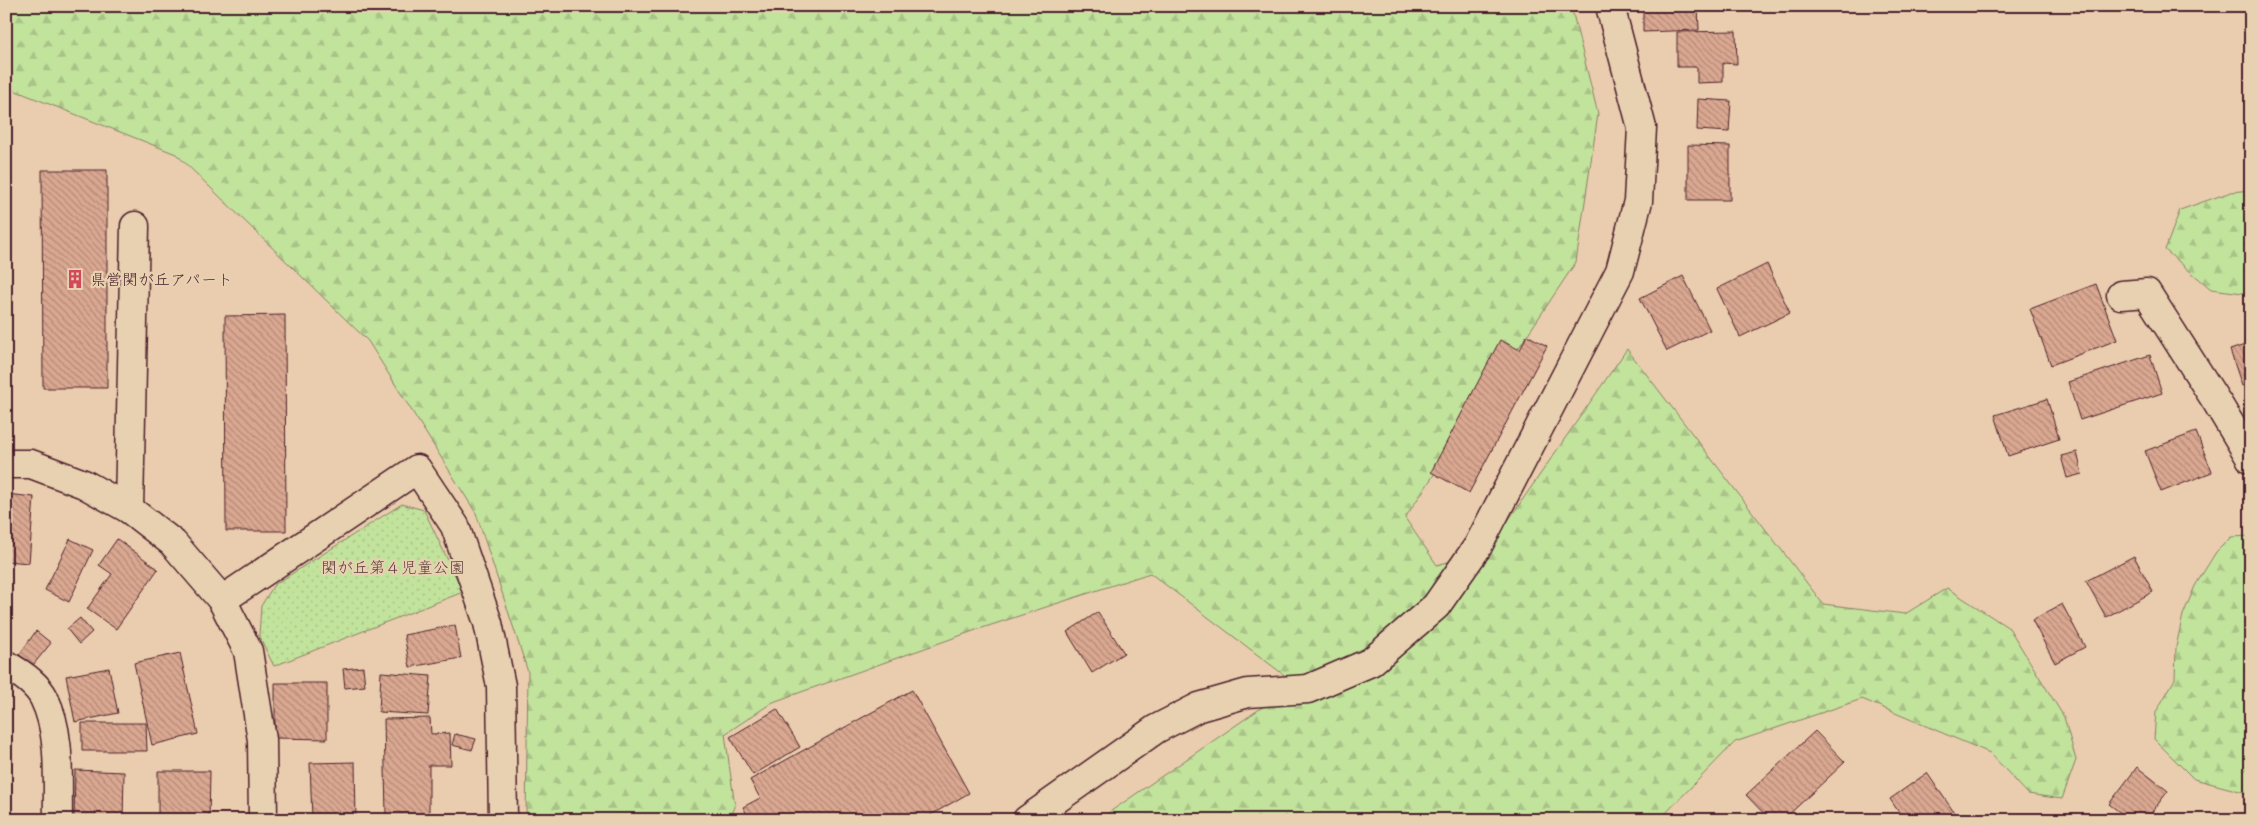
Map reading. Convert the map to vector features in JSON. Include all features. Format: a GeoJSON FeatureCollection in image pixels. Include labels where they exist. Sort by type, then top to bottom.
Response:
{"type":"FeatureCollection","features":[{"type":"Feature","properties":{"kind":"street"},"geometry":{"type":"LineString","coordinates":[[1027,820],[1156,729],[1199,707],[1248,693],[1308,689],[1371,662],[1436,606],[1478,546],[1620,271],[1638,200],[1642,128],[1610,6]]}},
{"type":"Feature","properties":{"kind":"street"},"geometry":{"type":"LineString","coordinates":[[128,509],[135,226]]}},
{"type":"Feature","properties":{"kind":"street"},"geometry":{"type":"LineString","coordinates":[[2121,294],[2147,293],[2251,459]]}},
{"type":"Feature","properties":{"kind":"street"},"geometry":{"type":"LineString","coordinates":[[6,464],[31,464],[84,484],[128,509],[173,543],[222,600],[248,651],[262,740],[263,820]]}},
{"type":"Feature","properties":{"kind":"street"},"geometry":{"type":"LineString","coordinates":[[222,600],[417,469],[455,526],[488,623],[501,686],[503,820]]}},
{"type":"Feature","properties":{"kind":"street"},"geometry":{"type":"LineString","coordinates":[[6,665],[20,672],[43,696],[56,738],[58,820]]}},
{"type":"Feature","properties":{"kind":"green space"},"geometry":{"type":"Polygon","coordinates":[[[6,6],[1571,6],[1598,114],[1576,262],[1405,518],[1437,565],[1487,551],[1627,349],[1823,604],[1905,614],[1947,588],[2009,628],[2064,717],[2076,760],[2062,799],[2028,794],[1990,753],[1862,699],[1735,742],[1659,820],[1098,820],[1296,684],[1150,573],[976,630],[773,702],[725,734],[735,807],[729,820],[526,820],[528,672],[476,513],[368,341],[176,154],[6,87],[6,6]]]}},
{"type":"Feature","properties":{"kind":"green space"},"geometry":{"type":"Polygon","coordinates":[[[2251,190],[2251,294],[2211,289],[2165,250],[2180,210],[2231,192],[2251,190]]]}},
{"type":"Feature","properties":{"kind":"green space","name":"関が丘第４児童公園"},"geometry":{"type":"Polygon","coordinates":[[[402,504],[424,510],[463,592],[274,666],[259,636],[261,606],[274,585],[402,504]]]}},
{"type":"Feature","properties":{"kind":"green space"},"geometry":{"type":"Polygon","coordinates":[[[2251,536],[2251,794],[2194,779],[2154,739],[2156,712],[2175,679],[2176,647],[2183,615],[2195,586],[2216,552],[2231,537],[2251,536]]]}},
{"type":"Feature","properties":{"kind":"building"},"geometry":{"type":"Polygon","coordinates":[[[1643,6],[1698,6],[1699,30],[1643,32],[1643,6]]]}},
{"type":"Feature","properties":{"kind":"building"},"geometry":{"type":"Polygon","coordinates":[[[1736,31],[1737,64],[1723,63],[1723,82],[1697,83],[1697,67],[1677,67],[1677,32],[1736,31]]]}},
{"type":"Feature","properties":{"kind":"building"},"geometry":{"type":"Polygon","coordinates":[[[1698,99],[1731,101],[1729,132],[1697,130],[1698,99]]]}},
{"type":"Feature","properties":{"kind":"building"},"geometry":{"type":"Polygon","coordinates":[[[1688,145],[1730,146],[1730,200],[1688,200],[1688,145]]]}},
{"type":"Feature","properties":{"kind":"building","name":"県営関が丘アパート"},"geometry":{"type":"Polygon","coordinates":[[[42,170],[107,170],[107,388],[43,388],[42,170]]]}},
{"type":"Feature","properties":{"kind":"building"},"geometry":{"type":"Polygon","coordinates":[[[1767,264],[1790,313],[1740,337],[1717,289],[1767,264]]]}},
{"type":"Feature","properties":{"kind":"building"},"geometry":{"type":"Polygon","coordinates":[[[1683,276],[1710,330],[1667,351],[1640,298],[1683,276]]]}},
{"type":"Feature","properties":{"kind":"building"},"geometry":{"type":"Polygon","coordinates":[[[2096,284],[2117,340],[2051,365],[2030,309],[2096,284]]]}},
{"type":"Feature","properties":{"kind":"building","name":"県営関が丘アパート"},"geometry":{"type":"Polygon","coordinates":[[[285,315],[286,531],[226,531],[225,316],[285,315]]]}},
{"type":"Feature","properties":{"kind":"building"},"geometry":{"type":"Polygon","coordinates":[[[1527,335],[1547,346],[1469,493],[1431,472],[1500,340],[1520,350],[1527,335]]]}},
{"type":"Feature","properties":{"kind":"building"},"geometry":{"type":"Polygon","coordinates":[[[2251,343],[2251,383],[2242,386],[2230,350],[2251,343]]]}},
{"type":"Feature","properties":{"kind":"building"},"geometry":{"type":"Polygon","coordinates":[[[2150,355],[2162,393],[2080,420],[2068,382],[2150,355]]]}},
{"type":"Feature","properties":{"kind":"building"},"geometry":{"type":"Polygon","coordinates":[[[2047,399],[2059,439],[2008,456],[1995,415],[2047,399]]]}},
{"type":"Feature","properties":{"kind":"building"},"geometry":{"type":"Polygon","coordinates":[[[2196,432],[2212,472],[2161,492],[2145,451],[2196,432]]]}},
{"type":"Feature","properties":{"kind":"building"},"geometry":{"type":"Polygon","coordinates":[[[2077,452],[2082,474],[2067,478],[2061,456],[2077,452]]]}},
{"type":"Feature","properties":{"kind":"building"},"geometry":{"type":"Polygon","coordinates":[[[6,494],[34,497],[29,563],[6,561],[6,494]]]}},
{"type":"Feature","properties":{"kind":"building"},"geometry":{"type":"Polygon","coordinates":[[[70,539],[93,550],[69,602],[45,590],[70,539]]]}},
{"type":"Feature","properties":{"kind":"building"},"geometry":{"type":"Polygon","coordinates":[[[117,539],[158,569],[116,629],[87,609],[112,574],[99,565],[117,539]]]}},
{"type":"Feature","properties":{"kind":"building"},"geometry":{"type":"Polygon","coordinates":[[[2134,556],[2153,592],[2106,617],[2086,581],[2134,556]]]}},
{"type":"Feature","properties":{"kind":"building"},"geometry":{"type":"Polygon","coordinates":[[[2062,604],[2085,647],[2055,663],[2032,620],[2062,604]]]}},
{"type":"Feature","properties":{"kind":"building"},"geometry":{"type":"Polygon","coordinates":[[[1098,612],[1124,653],[1092,673],[1067,632],[1098,612]]]}},
{"type":"Feature","properties":{"kind":"building"},"geometry":{"type":"Polygon","coordinates":[[[80,618],[92,632],[79,644],[67,629],[80,618]]]}},
{"type":"Feature","properties":{"kind":"building"},"geometry":{"type":"Polygon","coordinates":[[[455,625],[461,658],[410,667],[404,635],[455,625]]]}},
{"type":"Feature","properties":{"kind":"building"},"geometry":{"type":"Polygon","coordinates":[[[36,631],[51,643],[33,665],[19,655],[36,631]]]}},
{"type":"Feature","properties":{"kind":"building"},"geometry":{"type":"Polygon","coordinates":[[[180,653],[198,734],[152,745],[134,663],[180,653]]]}},
{"type":"Feature","properties":{"kind":"building"},"geometry":{"type":"Polygon","coordinates":[[[363,667],[365,686],[345,688],[343,669],[363,667]]]}},
{"type":"Feature","properties":{"kind":"building"},"geometry":{"type":"Polygon","coordinates":[[[109,668],[118,713],[75,722],[66,676],[109,668]]]}},
{"type":"Feature","properties":{"kind":"building"},"geometry":{"type":"Polygon","coordinates":[[[381,672],[431,676],[428,715],[379,712],[381,672]]]}},
{"type":"Feature","properties":{"kind":"building"},"geometry":{"type":"Polygon","coordinates":[[[275,683],[327,683],[327,739],[275,738],[275,683]]]}},
{"type":"Feature","properties":{"kind":"building"},"geometry":{"type":"Polygon","coordinates":[[[912,690],[969,793],[929,816],[931,820],[750,820],[743,807],[760,798],[750,780],[912,690]]]}},
{"type":"Feature","properties":{"kind":"building"},"geometry":{"type":"Polygon","coordinates":[[[777,709],[800,747],[753,775],[730,737],[777,709]]]}},
{"type":"Feature","properties":{"kind":"building"},"geometry":{"type":"Polygon","coordinates":[[[430,718],[431,734],[450,733],[451,765],[429,765],[429,815],[386,816],[384,719],[430,718]]]}},
{"type":"Feature","properties":{"kind":"building"},"geometry":{"type":"Polygon","coordinates":[[[82,723],[146,723],[147,751],[82,751],[82,723]]]}},
{"type":"Feature","properties":{"kind":"building"},"geometry":{"type":"Polygon","coordinates":[[[1815,731],[1845,762],[1783,820],[1770,820],[1746,795],[1815,731]]]}},
{"type":"Feature","properties":{"kind":"building"},"geometry":{"type":"Polygon","coordinates":[[[455,734],[476,739],[472,750],[452,745],[455,734]]]}},
{"type":"Feature","properties":{"kind":"building"},"geometry":{"type":"Polygon","coordinates":[[[355,762],[356,820],[312,820],[310,763],[355,762]]]}},
{"type":"Feature","properties":{"kind":"building"},"geometry":{"type":"Polygon","coordinates":[[[2137,767],[2168,791],[2146,820],[2130,820],[2109,804],[2137,767]]]}},
{"type":"Feature","properties":{"kind":"building"},"geometry":{"type":"Polygon","coordinates":[[[75,770],[124,772],[123,820],[74,820],[75,770]]]}},
{"type":"Feature","properties":{"kind":"building"},"geometry":{"type":"Polygon","coordinates":[[[158,771],[210,771],[209,820],[158,820],[158,771]]]}},
{"type":"Feature","properties":{"kind":"building"},"geometry":{"type":"Polygon","coordinates":[[[1927,773],[1958,818],[1956,820],[1904,820],[1890,799],[1927,773]]]}},
{"type":"Feature","properties":{"kind":"place","name":"県営関が丘アパート"},"geometry":{"type":"Point","coordinates":[75,279]}}]}
